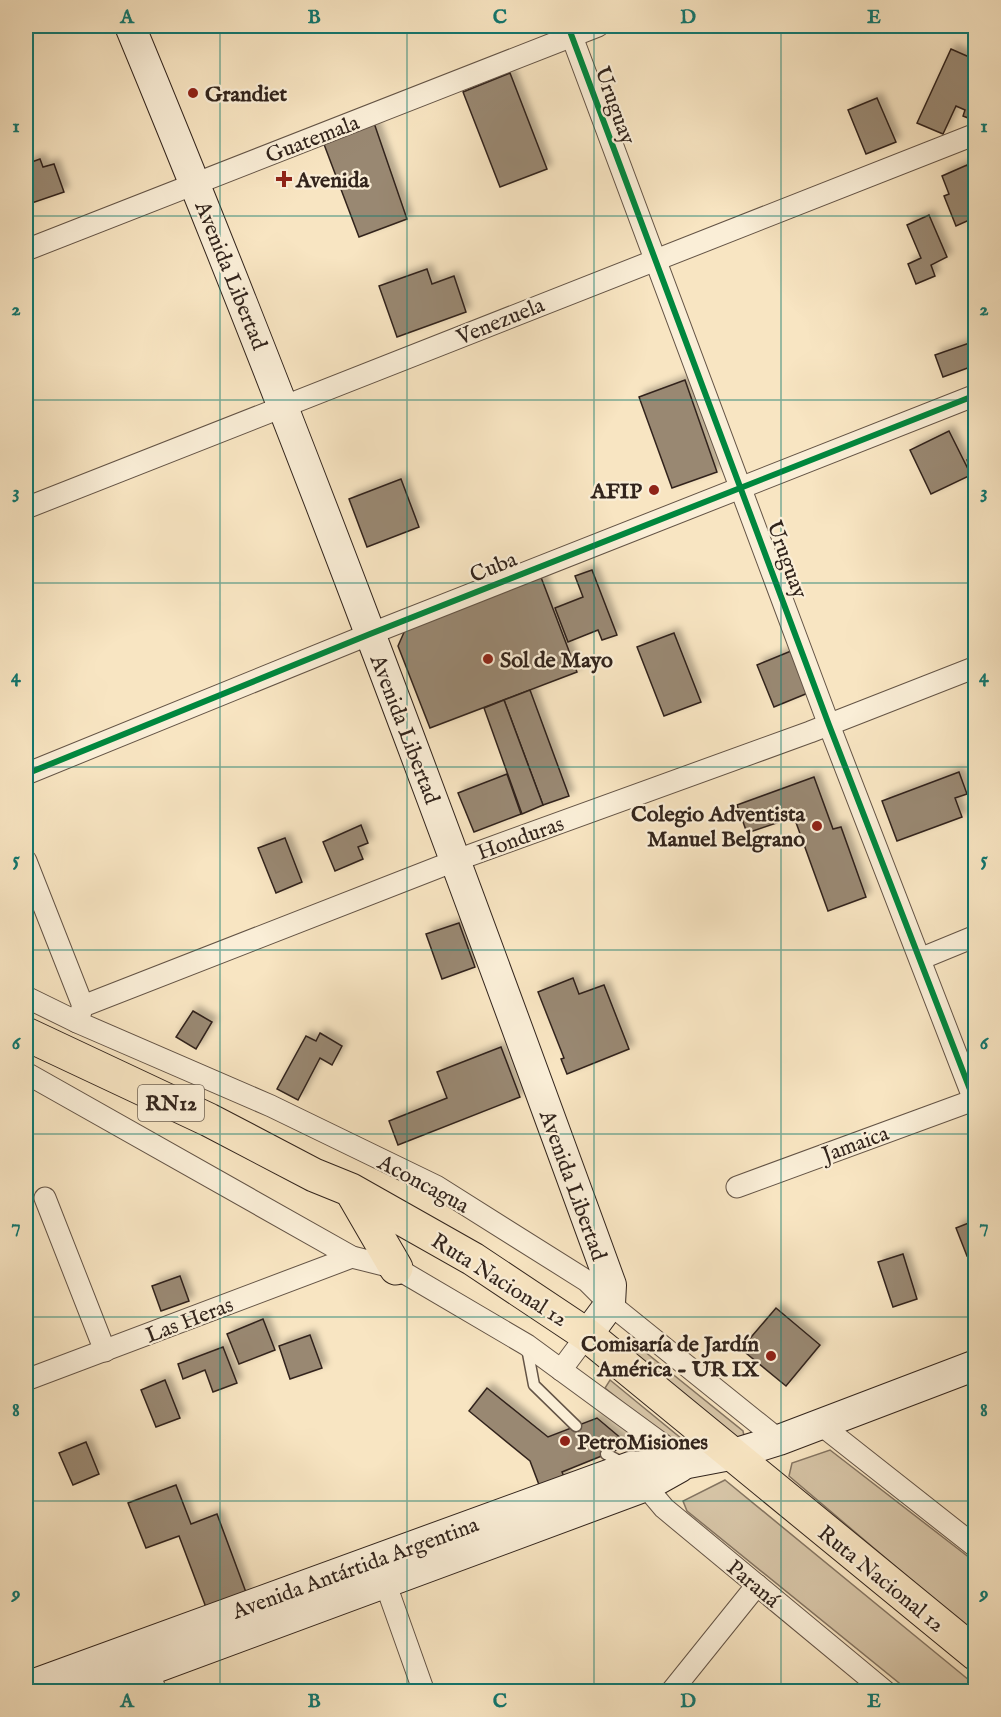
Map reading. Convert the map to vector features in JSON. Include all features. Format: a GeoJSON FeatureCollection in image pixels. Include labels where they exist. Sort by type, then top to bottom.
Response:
{"type":"FeatureCollection","features":[{"type":"Feature","properties":{"kind":"highway","name":"Ruta Nacional 12"},"geometry":{"type":"LineString","coordinates":[[26,1034],[351,1190],[473,1259],[587,1335],[730,1455],[975,1654]]}},
{"type":"Feature","properties":{"kind":"highway"},"geometry":{"type":"LineString","coordinates":[[351,1190],[396,1268]]}},
{"type":"Feature","properties":{"kind":"main road","name":"Avenida Libertad"},"geometry":{"type":"LineString","coordinates":[[130,26],[284,405],[457,860],[610,1285],[610,1304]]}},
{"type":"Feature","properties":{"kind":"main road"},"geometry":{"type":"LineString","coordinates":[[587,1335],[610,1304]]}},
{"type":"Feature","properties":{"kind":"main road","name":"Avenida Antártida Argentina"},"geometry":{"type":"LineString","coordinates":[[90,1692],[627,1469],[730,1455],[779,1440],[975,1365]]}},
{"type":"Feature","properties":{"kind":"main road","name":"Avenida Antártida Argentina"},"geometry":{"type":"LineString","coordinates":[[26,1686],[148,1669]]}},
{"type":"Feature","properties":{"kind":"street","name":"Guatemala"},"geometry":{"type":"LineString","coordinates":[[26,250],[570,31],[598,26]]}},
{"type":"Feature","properties":{"kind":"street","name":"Uruguay"},"geometry":{"type":"LineString","coordinates":[[570,31],[654,259],[974,1102]]}},
{"type":"Feature","properties":{"kind":"street","name":"Venezuela"},"geometry":{"type":"LineString","coordinates":[[26,508],[975,134]]}},
{"type":"Feature","properties":{"kind":"street","name":"Cuba"},"geometry":{"type":"LineString","coordinates":[[26,774],[370,634],[975,395]]}},
{"type":"Feature","properties":{"kind":"street","name":"Honduras"},"geometry":{"type":"LineString","coordinates":[[80,1014],[457,860],[830,725],[975,667]]}},
{"type":"Feature","properties":{"kind":"street"},"geometry":{"type":"LineString","coordinates":[[26,861],[80,1014]]}},
{"type":"Feature","properties":{"kind":"street"},"geometry":{"type":"LineString","coordinates":[[920,959],[975,936]]}},
{"type":"Feature","properties":{"kind":"street","name":"Aconcagua"},"geometry":{"type":"LineString","coordinates":[[26,997],[80,1014],[436,1186],[587,1281],[610,1304],[779,1440]]}},
{"type":"Feature","properties":{"kind":"street"},"geometry":{"type":"LineString","coordinates":[[26,1073],[352,1257],[396,1268],[527,1345],[688,1462]]}},
{"type":"Feature","properties":{"kind":"street","name":"Jamaica"},"geometry":{"type":"LineString","coordinates":[[737,1186],[974,1102]]}},
{"type":"Feature","properties":{"kind":"street"},"geometry":{"type":"LineString","coordinates":[[45,1198],[105,1351]]}},
{"type":"Feature","properties":{"kind":"street","name":"Las Heras"},"geometry":{"type":"LineString","coordinates":[[26,1380],[352,1257]]}},
{"type":"Feature","properties":{"kind":"street"},"geometry":{"type":"LineString","coordinates":[[561,1370],[587,1335]]}},
{"type":"Feature","properties":{"kind":"street"},"geometry":{"type":"LineString","coordinates":[[820,1424],[975,1547]]}},
{"type":"Feature","properties":{"kind":"street","name":"Paraná"},"geometry":{"type":"LineString","coordinates":[[627,1469],[664,1508],[886,1692]]}},
{"type":"Feature","properties":{"kind":"street"},"geometry":{"type":"LineString","coordinates":[[381,1571],[424,1692]]}},
{"type":"Feature","properties":{"kind":"street"},"geometry":{"type":"LineString","coordinates":[[671,1692],[757,1585]]}},
{"type":"Feature","properties":{"kind":"lane"},"geometry":{"type":"LineString","coordinates":[[527,1345],[534,1385],[576,1426]]}},
{"type":"Feature","properties":{"kind":"shaded area"},"geometry":{"type":"Polygon","coordinates":[[[639,1347],[743,1431],[746,1445],[633,1355],[639,1347]]]}},
{"type":"Feature","properties":{"kind":"shaded area"},"geometry":{"type":"Polygon","coordinates":[[[610,1380],[699,1453],[686,1454],[605,1388],[610,1380]]]}},
{"type":"Feature","properties":{"kind":"shaded area"},"geometry":{"type":"Polygon","coordinates":[[[830,1450],[975,1562],[975,1634],[789,1476],[792,1463],[830,1450]]]}},
{"type":"Feature","properties":{"kind":"shaded area"},"geometry":{"type":"Polygon","coordinates":[[[725,1480],[975,1685],[975,1691],[909,1691],[687,1511],[683,1501],[725,1480]]]}},
{"type":"Feature","properties":{"kind":"building"},"geometry":{"type":"Polygon","coordinates":[[[951,49],[976,60],[972,78],[976,79],[976,115],[973,120],[963,116],[965,110],[956,106],[943,134],[917,123],[951,49]]]}},
{"type":"Feature","properties":{"kind":"building"},"geometry":{"type":"Polygon","coordinates":[[[510,73],[547,169],[500,187],[463,92],[510,73]]]}},
{"type":"Feature","properties":{"kind":"building"},"geometry":{"type":"Polygon","coordinates":[[[877,98],[896,142],[866,154],[848,110],[877,98]]]}},
{"type":"Feature","properties":{"kind":"building"},"geometry":{"type":"Polygon","coordinates":[[[373,120],[407,219],[359,237],[322,139],[373,120]]]}},
{"type":"Feature","properties":{"kind":"building"},"geometry":{"type":"Polygon","coordinates":[[[40,159],[43,167],[54,164],[64,192],[26,205],[26,164],[40,159]]]}},
{"type":"Feature","properties":{"kind":"building"},"geometry":{"type":"Polygon","coordinates":[[[967,165],[976,185],[976,217],[956,226],[944,196],[949,194],[942,176],[967,165]]]}},
{"type":"Feature","properties":{"kind":"building"},"geometry":{"type":"Polygon","coordinates":[[[929,215],[947,257],[931,265],[935,276],[916,284],[908,264],[921,258],[907,225],[929,215]]]}},
{"type":"Feature","properties":{"kind":"building"},"geometry":{"type":"Polygon","coordinates":[[[427,269],[432,284],[454,276],[466,312],[397,337],[379,286],[427,269]]]}},
{"type":"Feature","properties":{"kind":"building"},"geometry":{"type":"Polygon","coordinates":[[[975,341],[976,365],[943,377],[935,355],[975,341]]]}},
{"type":"Feature","properties":{"kind":"building"},"geometry":{"type":"Polygon","coordinates":[[[685,380],[717,472],[672,488],[639,397],[685,380]]]}},
{"type":"Feature","properties":{"kind":"building"},"geometry":{"type":"Polygon","coordinates":[[[949,431],[971,475],[931,494],[910,450],[949,431]]]}},
{"type":"Feature","properties":{"kind":"building"},"geometry":{"type":"Polygon","coordinates":[[[976,456],[976,485],[967,460],[976,456]]]}},
{"type":"Feature","properties":{"kind":"building"},"geometry":{"type":"Polygon","coordinates":[[[401,479],[419,527],[367,547],[349,499],[401,479]]]}},
{"type":"Feature","properties":{"kind":"building"},"geometry":{"type":"Polygon","coordinates":[[[592,570],[617,635],[602,640],[598,630],[568,642],[555,608],[583,597],[575,576],[592,570]]]}},
{"type":"Feature","properties":{"kind":"building","name":"Sol de Mayo"},"geometry":{"type":"Polygon","coordinates":[[[539,572],[577,672],[430,728],[398,646],[409,621],[539,572]]]}},
{"type":"Feature","properties":{"kind":"building"},"geometry":{"type":"Polygon","coordinates":[[[674,633],[701,702],[664,716],[637,647],[674,633]]]}},
{"type":"Feature","properties":{"kind":"building"},"geometry":{"type":"Polygon","coordinates":[[[791,651],[808,693],[774,707],[757,665],[791,651]]]}},
{"type":"Feature","properties":{"kind":"building"},"geometry":{"type":"Polygon","coordinates":[[[530,690],[569,796],[543,805],[504,700],[530,690]]]}},
{"type":"Feature","properties":{"kind":"building"},"geometry":{"type":"Polygon","coordinates":[[[504,700],[543,805],[522,814],[484,708],[504,700]]]}},
{"type":"Feature","properties":{"kind":"building"},"geometry":{"type":"Polygon","coordinates":[[[959,772],[967,794],[955,798],[962,817],[897,841],[882,801],[959,772]]]}},
{"type":"Feature","properties":{"kind":"building"},"geometry":{"type":"Polygon","coordinates":[[[507,774],[521,814],[474,832],[458,793],[507,774]]]}},
{"type":"Feature","properties":{"kind":"building"},"geometry":{"type":"Polygon","coordinates":[[[814,777],[833,829],[841,827],[866,897],[828,911],[794,817],[747,833],[737,805],[814,777]]]}},
{"type":"Feature","properties":{"kind":"building"},"geometry":{"type":"Polygon","coordinates":[[[361,825],[368,843],[358,847],[363,859],[335,871],[323,842],[361,825]]]}},
{"type":"Feature","properties":{"kind":"building"},"geometry":{"type":"Polygon","coordinates":[[[285,838],[302,882],[276,893],[258,848],[285,838]]]}},
{"type":"Feature","properties":{"kind":"building"},"geometry":{"type":"Polygon","coordinates":[[[459,923],[475,967],[442,979],[426,934],[459,923]]]}},
{"type":"Feature","properties":{"kind":"building"},"geometry":{"type":"Polygon","coordinates":[[[573,978],[579,994],[604,985],[629,1049],[567,1074],[561,1059],[564,1058],[538,992],[573,978]]]}},
{"type":"Feature","properties":{"kind":"building"},"geometry":{"type":"Polygon","coordinates":[[[193,1011],[212,1022],[196,1049],[176,1037],[193,1011]]]}},
{"type":"Feature","properties":{"kind":"building"},"geometry":{"type":"Polygon","coordinates":[[[320,1033],[342,1046],[332,1065],[320,1058],[298,1100],[277,1089],[306,1036],[316,1041],[320,1033]]]}},
{"type":"Feature","properties":{"kind":"building"},"geometry":{"type":"Polygon","coordinates":[[[501,1047],[520,1097],[398,1145],[389,1121],[447,1098],[437,1072],[501,1047]]]}},
{"type":"Feature","properties":{"kind":"building"},"geometry":{"type":"Polygon","coordinates":[[[976,1220],[976,1252],[967,1256],[956,1228],[976,1220]]]}},
{"type":"Feature","properties":{"kind":"building"},"geometry":{"type":"Polygon","coordinates":[[[903,1254],[917,1299],[893,1307],[878,1262],[903,1254]]]}},
{"type":"Feature","properties":{"kind":"building"},"geometry":{"type":"Polygon","coordinates":[[[180,1276],[189,1301],[161,1311],[152,1286],[180,1276]]]}},
{"type":"Feature","properties":{"kind":"building"},"geometry":{"type":"Polygon","coordinates":[[[776,1308],[820,1345],[786,1386],[741,1349],[776,1308]]]}},
{"type":"Feature","properties":{"kind":"building"},"geometry":{"type":"Polygon","coordinates":[[[263,1319],[275,1350],[239,1364],[227,1334],[263,1319]]]}},
{"type":"Feature","properties":{"kind":"building"},"geometry":{"type":"Polygon","coordinates":[[[310,1335],[322,1368],[290,1379],[279,1346],[310,1335]]]}},
{"type":"Feature","properties":{"kind":"building"},"geometry":{"type":"Polygon","coordinates":[[[223,1347],[237,1383],[213,1392],[205,1370],[183,1379],[178,1364],[223,1347]]]}},
{"type":"Feature","properties":{"kind":"building"},"geometry":{"type":"Polygon","coordinates":[[[165,1380],[180,1418],[156,1427],[141,1390],[165,1380]]]}},
{"type":"Feature","properties":{"kind":"building","name":"PetroMisiones"},"geometry":{"type":"Polygon","coordinates":[[[487,1388],[548,1437],[597,1418],[629,1445],[562,1472],[566,1482],[541,1490],[530,1461],[469,1411],[487,1388]]]}},
{"type":"Feature","properties":{"kind":"building"},"geometry":{"type":"Polygon","coordinates":[[[86,1442],[99,1474],[73,1485],[59,1453],[86,1442]]]}},
{"type":"Feature","properties":{"kind":"building"},"geometry":{"type":"Polygon","coordinates":[[[176,1485],[191,1524],[217,1514],[247,1595],[207,1610],[179,1536],[146,1548],[128,1503],[176,1485]]]}},
{"type":"Feature","properties":{"kind":"cycle path"},"geometry":{"type":"LineString","coordinates":[[568,26],[829,725],[976,1105]]}},
{"type":"Feature","properties":{"kind":"cycle path"},"geometry":{"type":"LineString","coordinates":[[26,774],[370,634],[976,395]]}},
{"type":"Feature","properties":{"kind":"place","name":"Grandiet"},"geometry":{"type":"Point","coordinates":[193,93]}},
{"type":"Feature","properties":{"kind":"place","name":"Avenida"},"geometry":{"type":"Point","coordinates":[284,179]}},
{"type":"Feature","properties":{"kind":"place","name":"AFIP"},"geometry":{"type":"Point","coordinates":[654,490]}},
{"type":"Feature","properties":{"kind":"place","name":"Sol de Mayo"},"geometry":{"type":"Point","coordinates":[488,659]}},
{"type":"Feature","properties":{"kind":"place","name":"Colegio Adventista Manuel Belgrano"},"geometry":{"type":"Point","coordinates":[817,826]}},
{"type":"Feature","properties":{"kind":"place","name":"Comisaría de Jardín América - UR IX"},"geometry":{"type":"Point","coordinates":[771,1356]}},
{"type":"Feature","properties":{"kind":"place","name":"PetroMisiones"},"geometry":{"type":"Point","coordinates":[565,1441]}}]}
